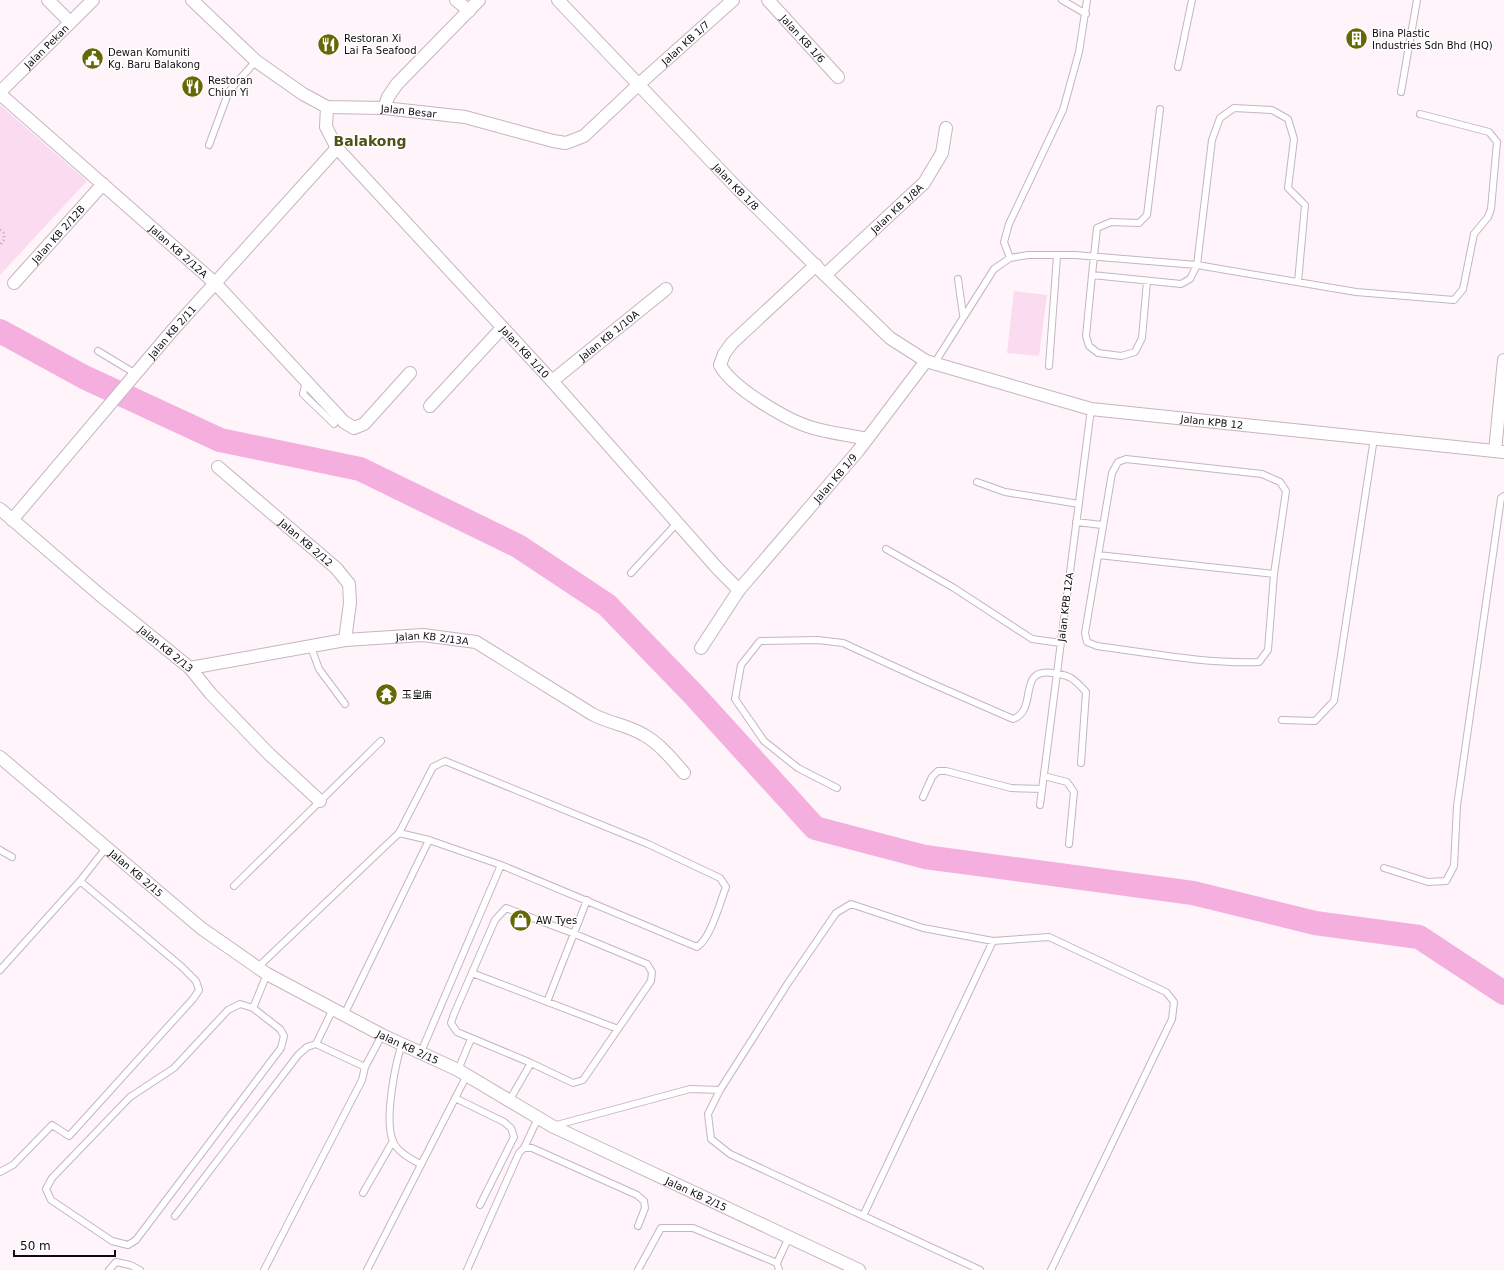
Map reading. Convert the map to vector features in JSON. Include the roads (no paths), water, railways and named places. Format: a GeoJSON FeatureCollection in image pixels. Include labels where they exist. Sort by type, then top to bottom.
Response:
{"type":"FeatureCollection","features":[{"type":"Feature","properties":{"kind":"street"},"geometry":{"type":"LineString","coordinates":[[48,0],[70,22]]}},
{"type":"Feature","properties":{"kind":"street","name":"Jalan Pekan"},"geometry":{"type":"LineString","coordinates":[[0,93],[93,0]]}},
{"type":"Feature","properties":{"kind":"street","name":"Jalan Besar"},"geometry":{"type":"LineString","coordinates":[[192,0],[256,61],[303,94],[327,107],[384,108],[465,118],[566,143],[584,136],[638,85]]}},
{"type":"Feature","properties":{"kind":"street"},"geometry":{"type":"LineString","coordinates":[[456,0],[469,11]]}},
{"type":"Feature","properties":{"kind":"street"},"geometry":{"type":"LineString","coordinates":[[384,108],[388,96],[397,84],[479,0]]}},
{"type":"Feature","properties":{"kind":"street","name":"Jalan KB 1/8"},"geometry":{"type":"LineString","coordinates":[[558,0],[738,189],[825,275],[890,338],[930,362]]}},
{"type":"Feature","properties":{"kind":"street","name":"Jalan KB 1/7"},"geometry":{"type":"LineString","coordinates":[[638,85],[732,0]]}},
{"type":"Feature","properties":{"kind":"street","name":"Jalan KB 1/6"},"geometry":{"type":"LineString","coordinates":[[768,0],[838,77]]}},
{"type":"Feature","properties":{"kind":"street","name":"Jalan KB 2/12A"},"geometry":{"type":"LineString","coordinates":[[0,93],[215,283],[306,381],[339,423],[354,428],[364,424],[410,373]]}},
{"type":"Feature","properties":{"kind":"street","name":"Jalan KB 1/10"},"geometry":{"type":"LineString","coordinates":[[327,107],[326,128],[337,148],[552,381],[718,569],[739,590]]}},
{"type":"Feature","properties":{"kind":"street","name":"Jalan KB 1/8A"},"geometry":{"type":"LineString","coordinates":[[825,275],[924,183],[942,153],[946,128]]}},
{"type":"Feature","properties":{"kind":"street","name":"Jalan KB 2/11"},"geometry":{"type":"LineString","coordinates":[[12,520],[215,283],[337,148]]}},
{"type":"Feature","properties":{"kind":"street","name":"Jalan KB 2/12B"},"geometry":{"type":"LineString","coordinates":[[14,283],[103,184]]}},
{"type":"Feature","properties":{"kind":"street"},"geometry":{"type":"LineString","coordinates":[[816,265],[732,343],[724,354],[720,365],[724,374],[735,383],[791,420],[813,428],[867,439]]}},
{"type":"Feature","properties":{"kind":"street","name":"Jalan KB 1/10A"},"geometry":{"type":"LineString","coordinates":[[552,381],[666,289]]}},
{"type":"Feature","properties":{"kind":"street"},"geometry":{"type":"LineString","coordinates":[[430,406],[502,328]]}},
{"type":"Feature","properties":{"kind":"street"},"geometry":{"type":"LineString","coordinates":[[1500,451],[1504,360]]}},
{"type":"Feature","properties":{"kind":"street","name":"Jalan KB 1/9"},"geometry":{"type":"LineString","coordinates":[[701,648],[739,590],[930,362]]}},
{"type":"Feature","properties":{"kind":"street","name":"Jalan KPB 12"},"geometry":{"type":"LineString","coordinates":[[930,362],[1091,410],[1500,451]]}},
{"type":"Feature","properties":{"kind":"street","name":"Jalan KB 2/12"},"geometry":{"type":"LineString","coordinates":[[218,467],[336,568],[349,584],[350,603],[345,640]]}},
{"type":"Feature","properties":{"kind":"street","name":"Jalan KB 2/13"},"geometry":{"type":"LineString","coordinates":[[0,509],[100,595],[190,668],[211,694],[269,754],[320,801]]}},
{"type":"Feature","properties":{"kind":"street","name":"Jalan KB 2/13A"},"geometry":{"type":"LineString","coordinates":[[190,668],[345,640],[423,635],[476,642],[599,718],[643,734],[662,747],[684,773]]}},
{"type":"Feature","properties":{"kind":"street","name":"Jalan KB 2/15"},"geometry":{"type":"LineString","coordinates":[[0,757],[201,928],[267,974],[382,1035],[462,1072],[552,1126],[856,1269]]}},
{"type":"Feature","properties":{"kind":"lane"},"geometry":{"type":"LineString","coordinates":[[1062,0],[1086,14]]}},
{"type":"Feature","properties":{"kind":"lane"},"geometry":{"type":"LineString","coordinates":[[1087,0],[1079,52],[1063,110],[1009,224],[1004,242],[1010,258],[1028,255],[1094,257],[1197,265],[1356,292],[1454,300],[1463,289],[1474,234],[1488,217],[1491,209],[1498,142],[1489,132],[1420,114]]}},
{"type":"Feature","properties":{"kind":"lane"},"geometry":{"type":"LineString","coordinates":[[1178,67],[1192,0]]}},
{"type":"Feature","properties":{"kind":"lane"},"geometry":{"type":"LineString","coordinates":[[1400,92],[1417,0]]}},
{"type":"Feature","properties":{"kind":"lane"},"geometry":{"type":"LineString","coordinates":[[209,145],[229,91],[256,61]]}},
{"type":"Feature","properties":{"kind":"lane"},"geometry":{"type":"LineString","coordinates":[[1092,274],[1181,284],[1190,279],[1197,265],[1212,140],[1220,118],[1234,108],[1272,110],[1288,119],[1294,139],[1288,188],[1305,205],[1298,282]]}},
{"type":"Feature","properties":{"kind":"lane"},"geometry":{"type":"LineString","coordinates":[[1147,281],[1142,338],[1135,352],[1122,356],[1098,353],[1089,346],[1086,336],[1097,228],[1111,222],[1139,223],[1147,215],[1160,109]]}},
{"type":"Feature","properties":{"kind":"lane"},"geometry":{"type":"LineString","coordinates":[[1049,366],[1056,256]]}},
{"type":"Feature","properties":{"kind":"lane","name":"Jalan KB 1/9"},"geometry":{"type":"LineString","coordinates":[[930,362],[964,316],[994,270],[1010,258]]}},
{"type":"Feature","properties":{"kind":"lane"},"geometry":{"type":"LineString","coordinates":[[958,279],[964,316]]}},
{"type":"Feature","properties":{"kind":"lane"},"geometry":{"type":"LineString","coordinates":[[98,352],[134,376]]}},
{"type":"Feature","properties":{"kind":"lane","name":"Jalan KPB 12A"},"geometry":{"type":"LineString","coordinates":[[1040,805],[1091,410]]}},
{"type":"Feature","properties":{"kind":"lane"},"geometry":{"type":"LineString","coordinates":[[1282,720],[1315,721],[1334,701],[1374,438]]}},
{"type":"Feature","properties":{"kind":"lane"},"geometry":{"type":"LineString","coordinates":[[1126,459],[1262,474],[1280,482],[1286,491],[1274,574],[1268,650],[1260,662],[1190,658],[1097,646],[1087,642],[1085,633],[1098,555],[1112,473],[1118,462],[1126,459]]}},
{"type":"Feature","properties":{"kind":"lane"},"geometry":{"type":"LineString","coordinates":[[977,482],[1006,492],[1078,504]]}},
{"type":"Feature","properties":{"kind":"lane"},"geometry":{"type":"LineString","coordinates":[[1384,868],[1428,882],[1446,881],[1454,866],[1457,806],[1501,498],[1504,496]]}},
{"type":"Feature","properties":{"kind":"lane"},"geometry":{"type":"LineString","coordinates":[[631,573],[678,522]]}},
{"type":"Feature","properties":{"kind":"lane"},"geometry":{"type":"LineString","coordinates":[[1076,522],[1102,525]]}},
{"type":"Feature","properties":{"kind":"lane"},"geometry":{"type":"LineString","coordinates":[[886,549],[954,588],[1032,639],[1061,643]]}},
{"type":"Feature","properties":{"kind":"lane"},"geometry":{"type":"LineString","coordinates":[[1098,555],[1274,574]]}},
{"type":"Feature","properties":{"kind":"lane"},"geometry":{"type":"LineString","coordinates":[[837,788],[798,768],[764,741],[736,699],[742,665],[760,641],[818,640],[843,643],[1013,719],[1020,716],[1025,709],[1030,682],[1036,675],[1043,671],[1072,677],[1086,692],[1081,763]]}},
{"type":"Feature","properties":{"kind":"lane"},"geometry":{"type":"LineString","coordinates":[[311,647],[319,669],[345,704]]}},
{"type":"Feature","properties":{"kind":"lane"},"geometry":{"type":"LineString","coordinates":[[234,886],[381,741]]}},
{"type":"Feature","properties":{"kind":"lane"},"geometry":{"type":"LineString","coordinates":[[257,968],[399,833],[433,767],[445,761],[648,844],[720,878],[726,887],[707,936],[702,944],[697,947],[501,865],[429,840],[399,833]]}},
{"type":"Feature","properties":{"kind":"lane"},"geometry":{"type":"LineString","coordinates":[[923,797],[932,777],[938,771],[946,771],[1011,788],[1042,789]]}},
{"type":"Feature","properties":{"kind":"lane"},"geometry":{"type":"LineString","coordinates":[[1044,776],[1067,782],[1074,792],[1069,844]]}},
{"type":"Feature","properties":{"kind":"lane"},"geometry":{"type":"LineString","coordinates":[[175,1216],[298,1055],[307,1047],[316,1044],[339,1012],[429,840]]}},
{"type":"Feature","properties":{"kind":"lane"},"geometry":{"type":"LineString","coordinates":[[0,970],[80,881],[106,848]]}},
{"type":"Feature","properties":{"kind":"lane"},"geometry":{"type":"LineString","coordinates":[[0,850],[12,857]]}},
{"type":"Feature","properties":{"kind":"lane"},"geometry":{"type":"LineString","coordinates":[[421,1052],[501,865]]}},
{"type":"Feature","properties":{"kind":"lane"},"geometry":{"type":"LineString","coordinates":[[0,1172],[13,1165],[52,1125],[70,1136],[193,999],[199,990],[196,981],[182,967],[80,881]]}},
{"type":"Feature","properties":{"kind":"lane"},"geometry":{"type":"LineString","coordinates":[[547,1002],[575,934],[587,900]]}},
{"type":"Feature","properties":{"kind":"lane"},"geometry":{"type":"LineString","coordinates":[[980,1270],[730,1154],[711,1139],[708,1114],[720,1090],[788,983],[836,913],[851,904],[923,928],[993,941],[1049,936],[1166,992],[1174,1002],[1172,1019],[1051,1270]]}},
{"type":"Feature","properties":{"kind":"lane"},"geometry":{"type":"LineString","coordinates":[[506,908],[575,934],[647,964],[652,972],[651,981],[583,1080],[573,1083],[531,1063],[457,1032],[451,1023],[472,973],[495,920],[506,908]]}},
{"type":"Feature","properties":{"kind":"lane"},"geometry":{"type":"LineString","coordinates":[[864,1216],[993,941]]}},
{"type":"Feature","properties":{"kind":"lane"},"geometry":{"type":"LineString","coordinates":[[472,973],[618,1030]]}},
{"type":"Feature","properties":{"kind":"lane"},"geometry":{"type":"LineString","coordinates":[[252,1008],[267,974]]}},
{"type":"Feature","properties":{"kind":"lane"},"geometry":{"type":"LineString","coordinates":[[240,1004],[252,1008],[280,1029],[284,1036],[281,1048],[136,1240],[128,1245],[112,1241],[51,1200],[46,1189],[52,1178],[130,1097],[174,1068],[228,1010],[240,1004]]}},
{"type":"Feature","properties":{"kind":"lane"},"geometry":{"type":"LineString","coordinates":[[264,1270],[362,1080],[365,1067],[382,1035]]}},
{"type":"Feature","properties":{"kind":"lane"},"geometry":{"type":"LineString","coordinates":[[367,1270],[455,1098],[471,1039]]}},
{"type":"Feature","properties":{"kind":"lane"},"geometry":{"type":"LineString","coordinates":[[316,1044],[365,1067]]}},
{"type":"Feature","properties":{"kind":"lane"},"geometry":{"type":"LineString","coordinates":[[402,1044],[397,1059],[389,1118],[393,1141],[404,1155],[420,1164]]}},
{"type":"Feature","properties":{"kind":"lane"},"geometry":{"type":"LineString","coordinates":[[509,1100],[531,1063]]}},
{"type":"Feature","properties":{"kind":"lane"},"geometry":{"type":"LineString","coordinates":[[552,1126],[690,1089],[720,1090]]}},
{"type":"Feature","properties":{"kind":"lane"},"geometry":{"type":"LineString","coordinates":[[455,1098],[504,1122],[511,1128],[514,1137],[480,1205]]}},
{"type":"Feature","properties":{"kind":"lane"},"geometry":{"type":"LineString","coordinates":[[467,1270],[518,1153],[524,1148],[538,1118]]}},
{"type":"Feature","properties":{"kind":"lane"},"geometry":{"type":"LineString","coordinates":[[363,1193],[393,1141]]}},
{"type":"Feature","properties":{"kind":"lane"},"geometry":{"type":"LineString","coordinates":[[524,1148],[532,1148],[637,1195],[644,1201],[645,1208],[638,1226]]}},
{"type":"Feature","properties":{"kind":"lane"},"geometry":{"type":"LineString","coordinates":[[638,1270],[661,1228],[693,1228],[777,1263]]}},
{"type":"Feature","properties":{"kind":"lane"},"geometry":{"type":"LineString","coordinates":[[779,1270],[777,1263],[789,1237]]}},
{"type":"Feature","properties":{"kind":"lane"},"geometry":{"type":"LineString","coordinates":[[109,1270],[116,1262],[130,1265],[140,1270]]}},
{"type":"Feature","properties":{"kind":"waterway"},"geometry":{"type":"LineString","coordinates":[[0,331],[84,377],[220,440],[360,469],[518,546],[607,605],[694,695],[815,828],[925,857],[1193,893],[1315,923],[1419,937],[1504,993]]}},
{"type":"Feature","properties":{"kind":"place","name":"Bina Plastic Industries Sdn Bhd (HQ)"},"geometry":{"type":"Point","coordinates":[1356,39]}},
{"type":"Feature","properties":{"kind":"place","name":"Restoran Xi Lai Fa Seafood"},"geometry":{"type":"Point","coordinates":[329,44]}},
{"type":"Feature","properties":{"kind":"place","name":"Dewan Komuniti Kg. Baru Balakong"},"geometry":{"type":"Point","coordinates":[92,58]}},
{"type":"Feature","properties":{"kind":"place","name":"Restoran Chiun Yi"},"geometry":{"type":"Point","coordinates":[193,86]}},
{"type":"Feature","properties":{"kind":"place","name":"玉皇庙"},"geometry":{"type":"Point","coordinates":[387,694]}},
{"type":"Feature","properties":{"kind":"place","name":"AW Tyes"},"geometry":{"type":"Point","coordinates":[520,920]}},
{"type":"Feature","properties":{"kind":"district","name":"Balakong"},"geometry":{"type":"Point","coordinates":[370,141]}}]}
